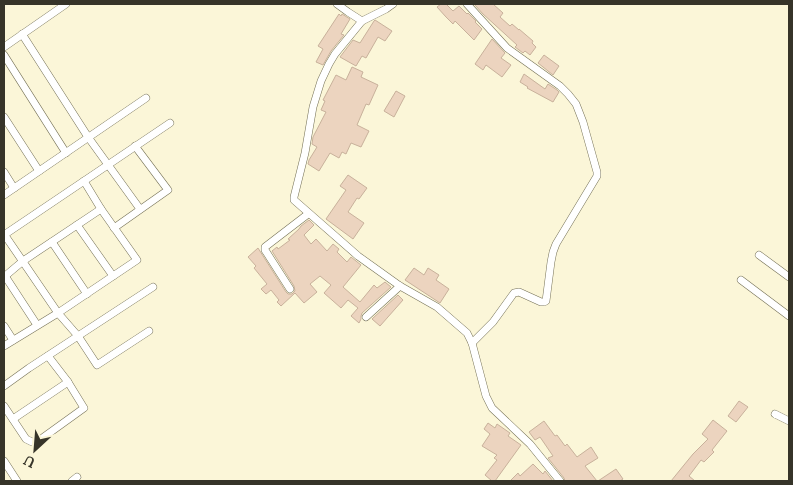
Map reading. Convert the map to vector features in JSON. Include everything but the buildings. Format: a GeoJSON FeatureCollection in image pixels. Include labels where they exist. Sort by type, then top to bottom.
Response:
{"type":"FeatureCollection","features":[{"type":"Feature","properties":{"kind":"street"},"geometry":{"type":"LineString","coordinates":[[4,46],[66,4]]}},
{"type":"Feature","properties":{"kind":"street"},"geometry":{"type":"LineString","coordinates":[[337,4],[362,21]]}},
{"type":"Feature","properties":{"kind":"street"},"geometry":{"type":"LineString","coordinates":[[393,4],[362,21],[329,64],[321,81],[313,107],[294,200],[358,256],[400,286],[437,308],[467,334],[472,343],[486,396],[492,408],[530,444],[560,481]]}},
{"type":"Feature","properties":{"kind":"street"},"geometry":{"type":"LineString","coordinates":[[467,4],[507,48],[560,86],[576,104],[584,122],[597,172],[597,176],[553,252],[546,301],[541,302],[519,292],[514,293],[494,322],[472,343]]}},
{"type":"Feature","properties":{"kind":"street"},"geometry":{"type":"LineString","coordinates":[[22,34],[88,137],[140,209]]}},
{"type":"Feature","properties":{"kind":"street"},"geometry":{"type":"LineString","coordinates":[[4,55],[66,153]]}},
{"type":"Feature","properties":{"kind":"street"},"geometry":{"type":"LineString","coordinates":[[4,195],[146,98]]}},
{"type":"Feature","properties":{"kind":"street"},"geometry":{"type":"LineString","coordinates":[[4,117],[39,171]]}},
{"type":"Feature","properties":{"kind":"street"},"geometry":{"type":"LineString","coordinates":[[149,331],[97,366],[78,336],[58,313],[4,234],[170,123]]}},
{"type":"Feature","properties":{"kind":"street"},"geometry":{"type":"LineString","coordinates":[[114,228],[168,190],[135,146]]}},
{"type":"Feature","properties":{"kind":"street"},"geometry":{"type":"LineString","coordinates":[[4,172],[14,188]]}},
{"type":"Feature","properties":{"kind":"street"},"geometry":{"type":"LineString","coordinates":[[4,346],[58,313],[137,260],[84,181]]}},
{"type":"Feature","properties":{"kind":"street"},"geometry":{"type":"LineString","coordinates":[[37,325],[5,276],[23,261],[101,209]]}},
{"type":"Feature","properties":{"kind":"street"},"geometry":{"type":"LineString","coordinates":[[290,289],[265,250],[265,246],[308,214]]}},
{"type":"Feature","properties":{"kind":"street"},"geometry":{"type":"LineString","coordinates":[[77,225],[113,276]]}},
{"type":"Feature","properties":{"kind":"street"},"geometry":{"type":"LineString","coordinates":[[52,242],[87,294]]}},
{"type":"Feature","properties":{"kind":"street"},"geometry":{"type":"LineString","coordinates":[[759,255],[789,277]]}},
{"type":"Feature","properties":{"kind":"street"},"geometry":{"type":"LineString","coordinates":[[741,280],[789,316]]}},
{"type":"Feature","properties":{"kind":"street"},"geometry":{"type":"LineString","coordinates":[[366,317],[400,286]]}},
{"type":"Feature","properties":{"kind":"street"},"geometry":{"type":"LineString","coordinates":[[4,386],[153,287]]}},
{"type":"Feature","properties":{"kind":"street"},"geometry":{"type":"LineString","coordinates":[[4,326],[13,340]]}},
{"type":"Feature","properties":{"kind":"street"},"geometry":{"type":"LineString","coordinates":[[4,406],[29,441],[36,442],[84,408],[68,382],[48,356]]}},
{"type":"Feature","properties":{"kind":"street"},"geometry":{"type":"LineString","coordinates":[[13,419],[68,382]]}},
{"type":"Feature","properties":{"kind":"street"},"geometry":{"type":"LineString","coordinates":[[775,414],[789,421]]}},
{"type":"Feature","properties":{"kind":"street"},"geometry":{"type":"LineString","coordinates":[[4,461],[17,481]]}}]}
